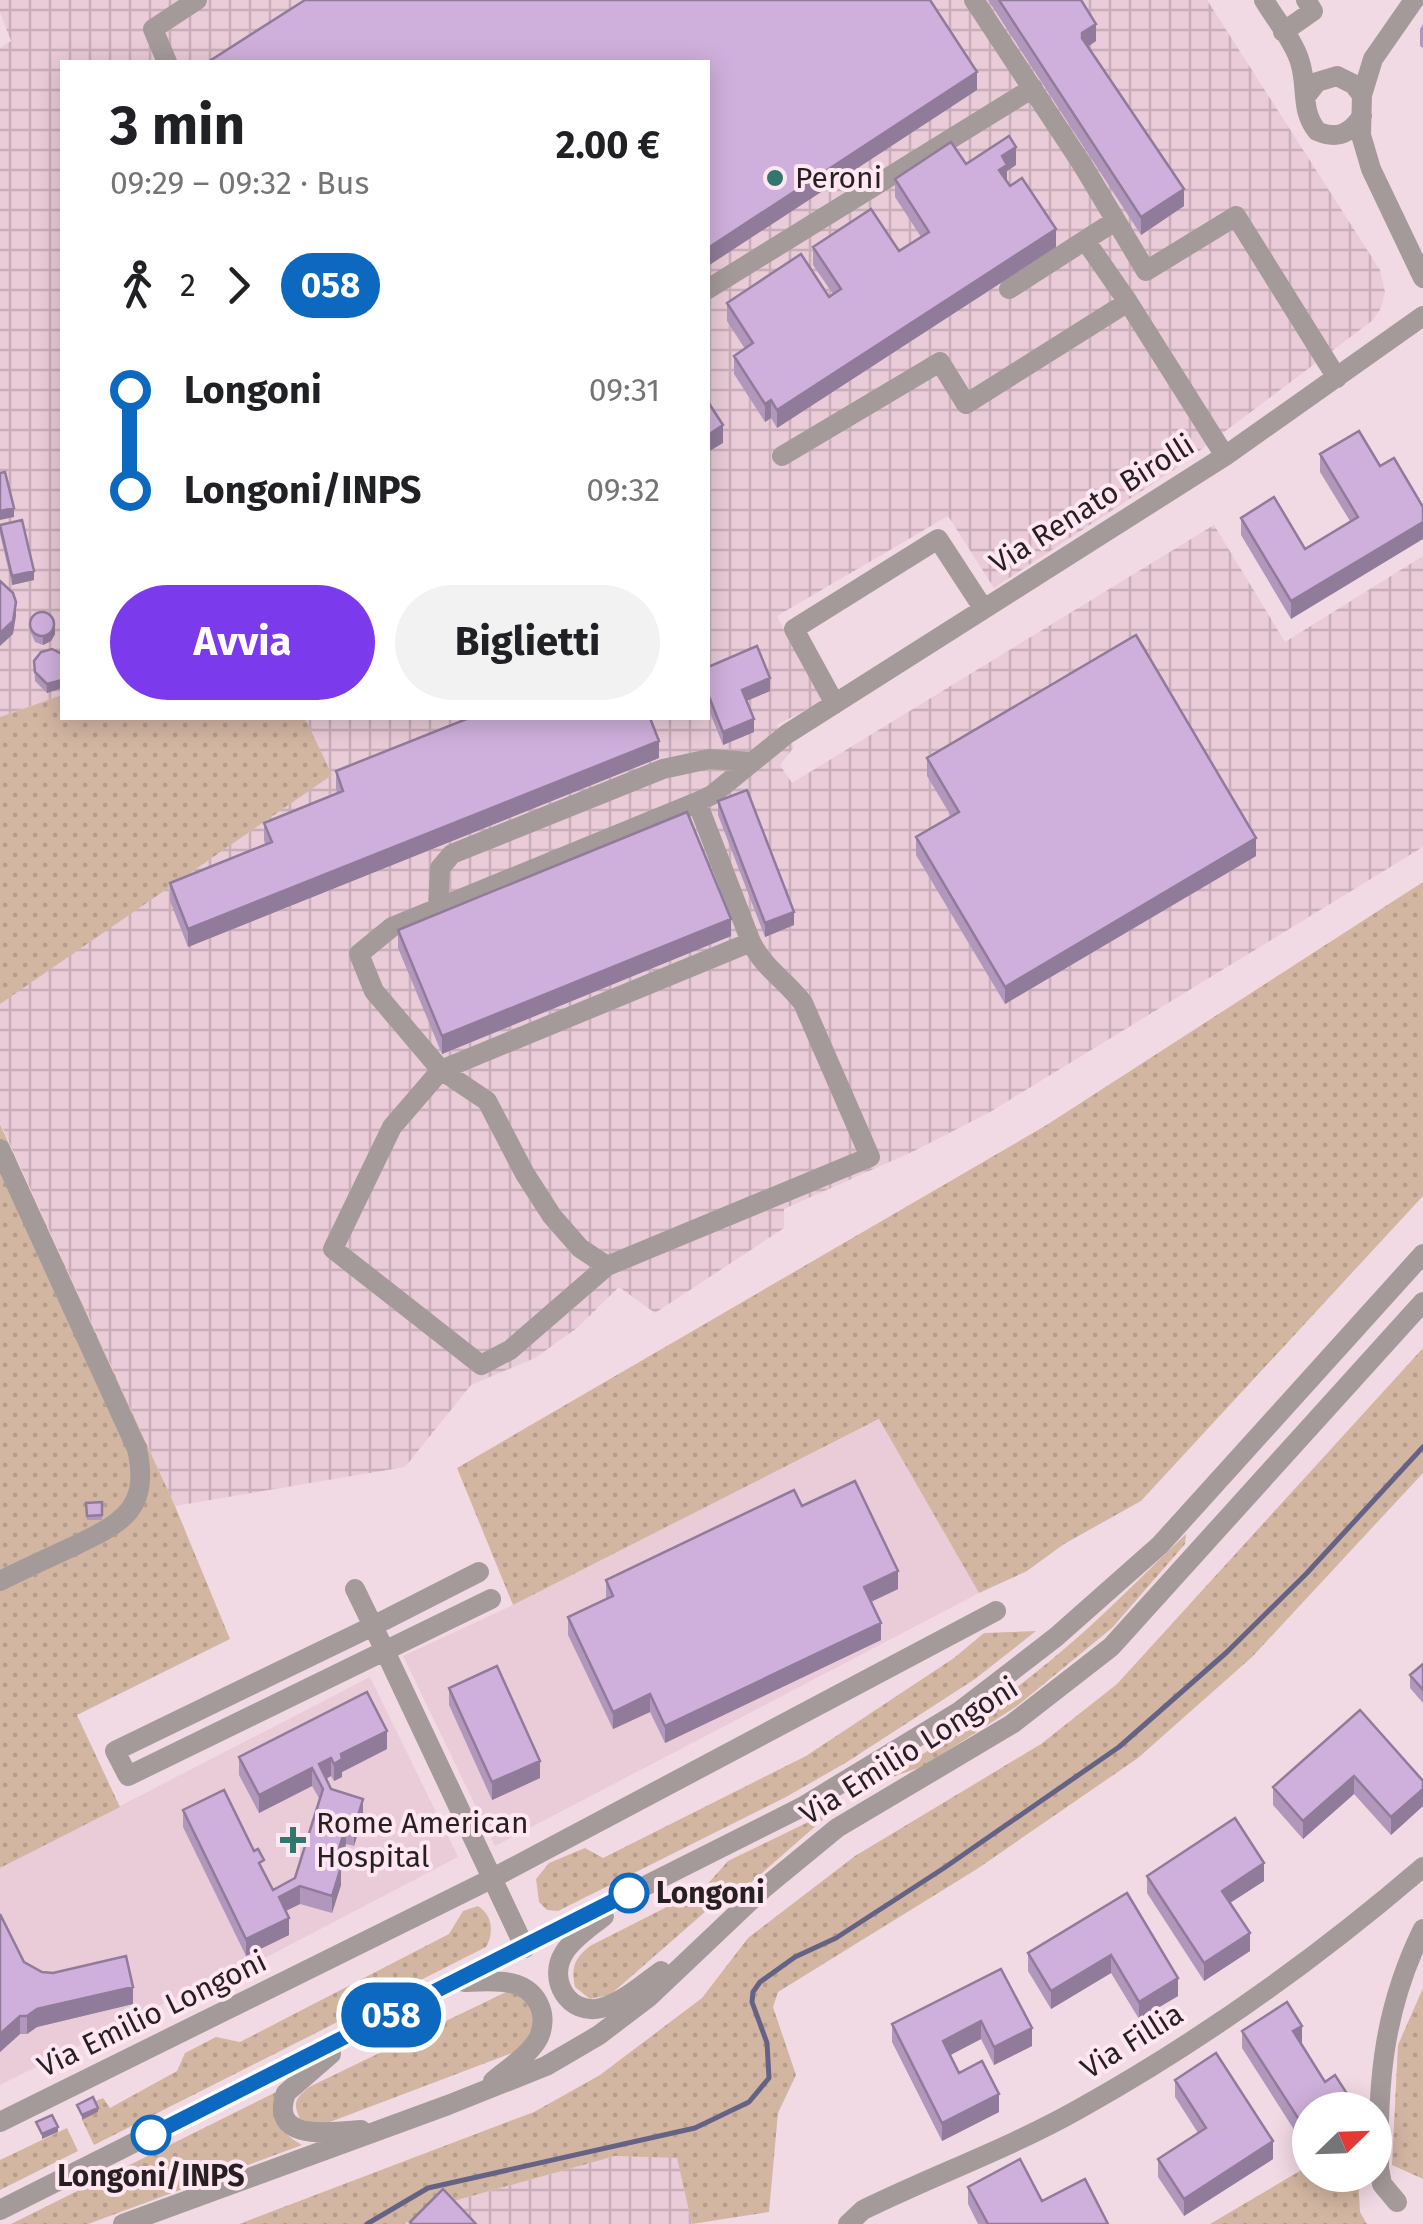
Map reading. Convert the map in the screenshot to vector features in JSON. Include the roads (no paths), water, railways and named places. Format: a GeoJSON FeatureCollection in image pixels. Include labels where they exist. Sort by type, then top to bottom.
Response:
{"type":"FeatureCollection","features":[{"type":"Feature","properties":{"kind":"street"},"geometry":{"type":"LineString","coordinates":[[166,60],[154,29],[197,0]]}},
{"type":"Feature","properties":{"kind":"street"},"geometry":{"type":"LineString","coordinates":[[974,0],[1146,271],[1236,216],[1337,378]]}},
{"type":"Feature","properties":{"kind":"street"},"geometry":{"type":"LineString","coordinates":[[1264,0],[1300,58],[1304,106],[1311,124],[1325,134],[1339,136],[1348,133],[1362,116]]}},
{"type":"Feature","properties":{"kind":"street"},"geometry":{"type":"LineString","coordinates":[[1283,32],[1313,11],[1306,0]]}},
{"type":"Feature","properties":{"kind":"street"},"geometry":{"type":"LineString","coordinates":[[1414,0],[1372,60],[1362,94],[1361,135],[1371,169],[1423,278]]}},
{"type":"Feature","properties":{"kind":"street"},"geometry":{"type":"LineString","coordinates":[[1300,58],[1354,84],[1362,94]]}},
{"type":"Feature","properties":{"kind":"street"},"geometry":{"type":"LineString","coordinates":[[1306,96],[1317,82],[1372,60]]}},
{"type":"Feature","properties":{"kind":"street"},"geometry":{"type":"LineString","coordinates":[[710,288],[1033,88]]}},
{"type":"Feature","properties":{"kind":"street"},"geometry":{"type":"LineString","coordinates":[[1339,136],[1371,169]]}},
{"type":"Feature","properties":{"kind":"street"},"geometry":{"type":"LineString","coordinates":[[1009,288],[1115,221]]}},
{"type":"Feature","properties":{"kind":"street"},"geometry":{"type":"LineString","coordinates":[[1085,240],[1224,456]]}},
{"type":"Feature","properties":{"kind":"street"},"geometry":{"type":"LineString","coordinates":[[782,456],[940,362],[966,404],[1128,302]]}},
{"type":"Feature","properties":{"kind":"street","name":"Via Renato Birolli"},"geometry":{"type":"LineString","coordinates":[[442,1070],[374,990],[359,954],[392,927],[712,795],[787,734],[1224,456],[1423,316]]}},
{"type":"Feature","properties":{"kind":"street"},"geometry":{"type":"LineString","coordinates":[[836,704],[794,629],[938,539],[983,608]]}},
{"type":"Feature","properties":{"kind":"street"},"geometry":{"type":"LineString","coordinates":[[438,908],[440,868],[452,854],[662,769],[709,758],[752,762]]}},
{"type":"Feature","properties":{"kind":"street"},"geometry":{"type":"LineString","coordinates":[[697,802],[751,942],[762,963],[790,985],[803,1003],[870,1157],[606,1266],[510,1350],[481,1365],[333,1249],[392,1127],[442,1070],[751,942]]}},
{"type":"Feature","properties":{"kind":"street"},"geometry":{"type":"LineString","coordinates":[[442,1070],[487,1101],[552,1216],[580,1248],[606,1266]]}},
{"type":"Feature","properties":{"kind":"street"},"geometry":{"type":"LineString","coordinates":[[0,1149],[137,1448],[140,1474],[134,1505],[115,1526],[0,1580]]}},
{"type":"Feature","properties":{"kind":"street","name":"Via Emilio Longoni"},"geometry":{"type":"LineString","coordinates":[[0,2210],[802,1807],[960,1711],[1056,1636],[1160,1545],[1423,1254]]}},
{"type":"Feature","properties":{"kind":"street","name":"Via Emilio Longoni"},"geometry":{"type":"LineString","coordinates":[[123,2224],[546,2066],[599,2035],[649,1997],[764,1888],[838,1828],[1012,1724],[1111,1648],[1423,1302]]}},
{"type":"Feature","properties":{"kind":"street"},"geometry":{"type":"LineString","coordinates":[[479,1572],[115,1751],[128,1776],[491,1599]]}},
{"type":"Feature","properties":{"kind":"street"},"geometry":{"type":"LineString","coordinates":[[355,1589],[524,1948]]}},
{"type":"Feature","properties":{"kind":"street","name":"Via Emilio Longoni"},"geometry":{"type":"LineString","coordinates":[[0,2122],[491,1879],[996,1611]]}},
{"type":"Feature","properties":{"kind":"street","name":"Via Fillia"},"geometry":{"type":"LineString","coordinates":[[848,2224],[863,2210],[1075,2112],[1135,2076],[1313,1957],[1423,1867]]}},
{"type":"Feature","properties":{"kind":"street"},"geometry":{"type":"LineString","coordinates":[[632,1892],[562,1956],[560,1987],[576,2006],[595,2009],[619,2000],[718,1931]]}},
{"type":"Feature","properties":{"kind":"street"},"geometry":{"type":"LineString","coordinates":[[1397,2202],[1382,2184],[1379,2168],[1384,2044],[1399,1982],[1423,1929]]}},
{"type":"Feature","properties":{"kind":"street"},"geometry":{"type":"LineString","coordinates":[[457,1982],[518,1984],[536,1998],[542,2014],[542,2030],[532,2046],[478,2093]]}},
{"type":"Feature","properties":{"kind":"street"},"geometry":{"type":"LineString","coordinates":[[354,2034],[286,2092],[284,2113],[292,2126],[308,2133],[388,2128]]}},
{"type":"Feature","properties":{"kind":"waterway"},"geometry":{"type":"LineString","coordinates":[[367,2224],[428,2188],[695,2128],[749,2102],[769,2078],[767,2043],[752,2002],[760,1982],[944,1868],[1119,1747],[1227,1652],[1306,1574],[1423,1447]]}},
{"type":"Feature","properties":{"kind":"place","name":"Peroni"},"geometry":{"type":"Point","coordinates":[775,178]}},
{"type":"Feature","properties":{"kind":"place","name":"Rome American Hospital"},"geometry":{"type":"Point","coordinates":[293,1840]}},
{"type":"Feature","properties":{"kind":"place","name":"Longoni"},"geometry":{"type":"Point","coordinates":[629,1893]}},
{"type":"Feature","properties":{"kind":"place","name":"Longoni/INPS"},"geometry":{"type":"Point","coordinates":[151,2135]}}]}
